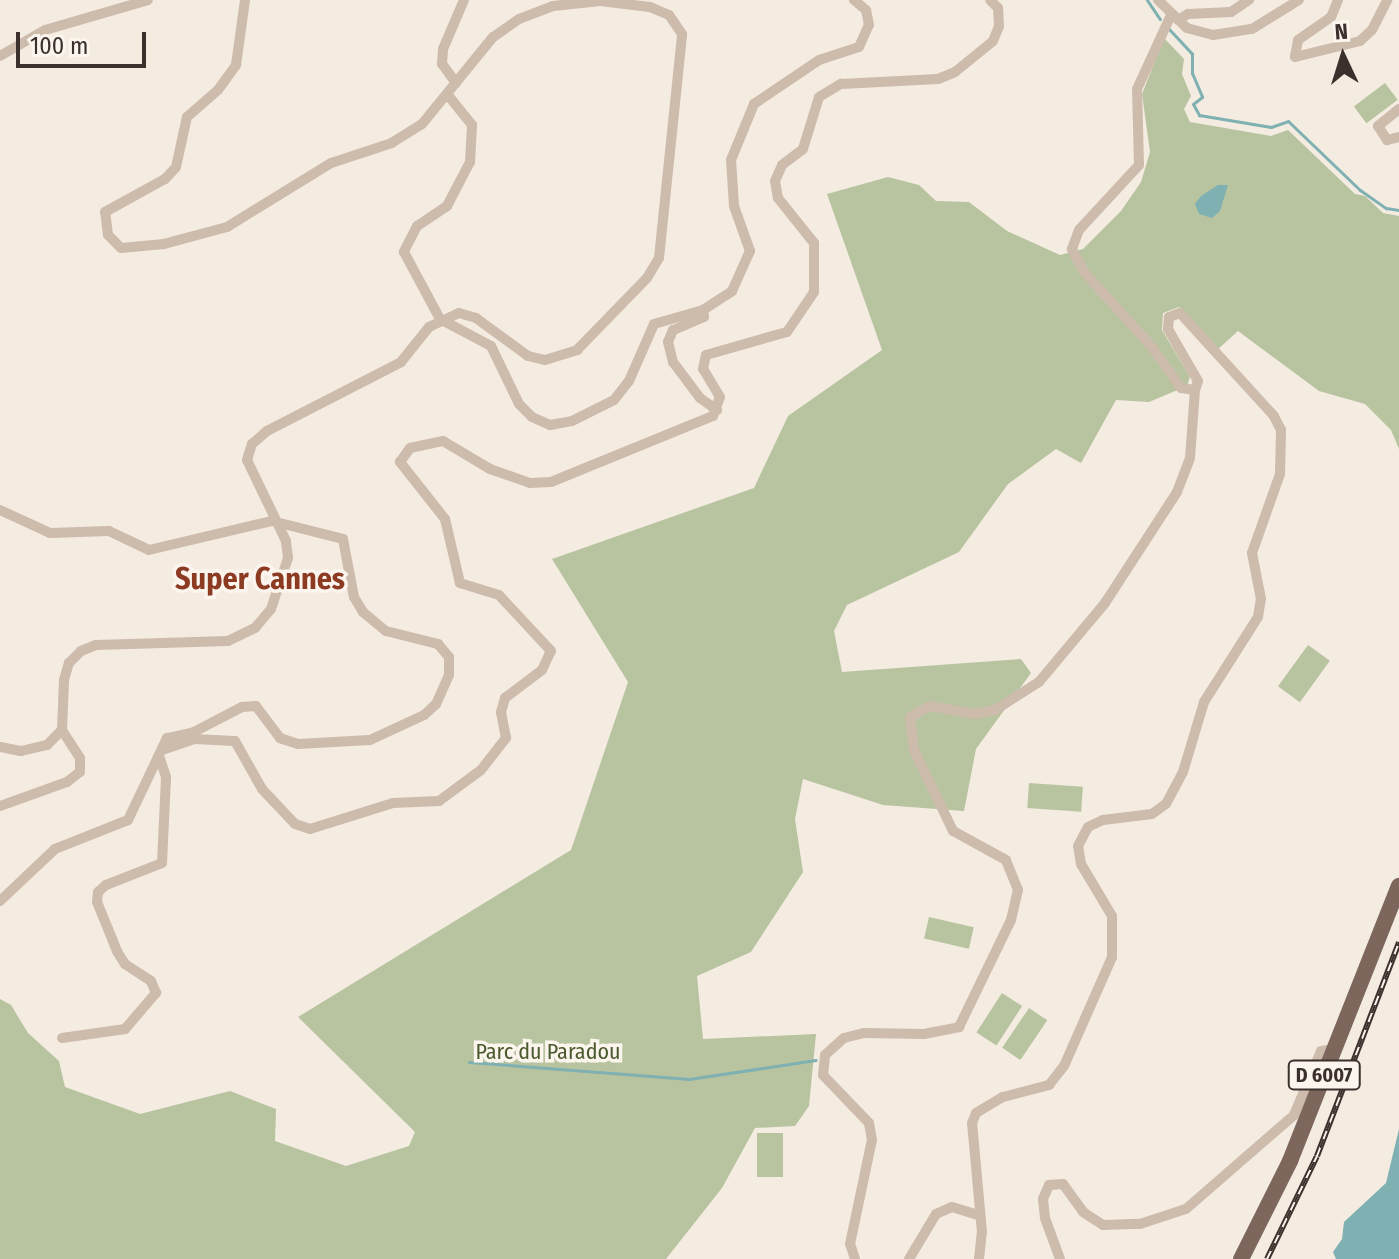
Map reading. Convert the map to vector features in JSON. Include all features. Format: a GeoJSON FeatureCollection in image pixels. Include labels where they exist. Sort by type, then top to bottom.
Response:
{"type":"FeatureCollection","features":[{"type":"Feature","properties":{"kind":"main road","name":"D 6007"},"geometry":{"type":"LineString","coordinates":[[1244,1259],[1290,1161],[1399,886]]}},
{"type":"Feature","properties":{"kind":"main road","name":"D 6007"},"geometry":{"type":"LineString","coordinates":[[1244,1259],[1294,1164],[1399,898]]}},
{"type":"Feature","properties":{"kind":"street"},"geometry":{"type":"LineString","coordinates":[[0,56],[45,30],[148,0]]}},
{"type":"Feature","properties":{"kind":"street"},"geometry":{"type":"LineString","coordinates":[[0,806],[67,782],[80,772],[80,758],[62,730],[64,680],[69,663],[81,651],[96,645],[228,641],[255,628],[271,609],[288,558],[286,541],[272,521],[247,460],[252,444],[267,431],[401,362],[440,319],[467,315],[528,356],[561,357],[592,337],[647,278],[661,245],[682,34],[669,15],[628,2],[553,6],[493,37],[422,124],[392,143],[331,163],[227,227],[164,244],[121,248],[108,235],[105,212],[165,179],[176,167],[187,117],[218,90],[236,65],[245,0]]}},
{"type":"Feature","properties":{"kind":"street"},"geometry":{"type":"LineString","coordinates":[[456,83],[442,64],[443,49],[464,0]]}},
{"type":"Feature","properties":{"kind":"street"},"geometry":{"type":"LineString","coordinates":[[447,94],[472,125],[470,162],[447,206],[417,226],[404,252],[440,319],[491,346],[519,404],[550,425],[614,400],[629,381],[654,324],[703,310],[732,291],[750,251],[729,184],[731,160],[754,104],[819,60],[859,47],[869,25],[866,10],[854,0]]}},
{"type":"Feature","properties":{"kind":"street"},"geometry":{"type":"LineString","coordinates":[[717,410],[716,386],[703,369],[706,355],[787,332],[814,292],[814,243],[778,198],[775,181],[782,165],[803,149],[819,97],[841,84],[938,79],[955,72],[993,41],[999,26],[998,8],[990,0]]}},
{"type":"Feature","properties":{"kind":"street"},"geometry":{"type":"LineString","coordinates":[[1158,0],[1174,17],[1213,35],[1234,34],[1299,0]]}},
{"type":"Feature","properties":{"kind":"street"},"geometry":{"type":"LineString","coordinates":[[1174,17],[1231,12],[1249,0]]}},
{"type":"Feature","properties":{"kind":"street"},"geometry":{"type":"LineString","coordinates":[[1338,0],[1331,17],[1298,40],[1295,57],[1360,41],[1372,30],[1387,0]]}},
{"type":"Feature","properties":{"kind":"street"},"geometry":{"type":"LineString","coordinates":[[1174,17],[1137,89],[1139,165],[1072,242],[1084,272],[1152,347],[1181,388],[1195,390]]}},
{"type":"Feature","properties":{"kind":"street"},"geometry":{"type":"LineString","coordinates":[[1399,109],[1378,126],[1387,140],[1399,137]]}},
{"type":"Feature","properties":{"kind":"street"},"geometry":{"type":"LineString","coordinates":[[703,310],[704,317],[673,330],[668,342],[673,362],[700,398],[717,410]]}},
{"type":"Feature","properties":{"kind":"street"},"geometry":{"type":"LineString","coordinates":[[852,1258],[850,1244],[872,1140],[869,1123],[823,1075],[825,1055],[844,1038],[864,1033],[924,1034],[959,1027],[1011,920],[1018,890],[1006,860],[953,831],[914,750],[910,717],[930,706],[975,714],[995,710],[1039,682],[1105,603],[1177,492],[1190,458],[1198,381],[1168,329],[1169,317],[1180,313],[1219,360],[1266,404],[1281,430],[1280,474],[1252,553],[1261,599],[1258,617],[1204,702],[1183,772],[1166,804],[1152,814],[1103,820],[1088,827],[1078,846],[1081,864],[1112,916],[1112,957],[1064,1066],[1049,1085],[1003,1097],[976,1113],[972,1123],[978,1215],[982,1232],[979,1259]]}},
{"type":"Feature","properties":{"kind":"street"},"geometry":{"type":"LineString","coordinates":[[162,754],[194,739],[235,741],[262,789],[295,824],[310,829],[393,803],[439,801],[499,753],[506,738],[501,712],[505,698],[542,670],[551,651],[499,595],[460,583],[445,519],[400,462],[410,448],[443,441],[490,469],[530,483],[551,482],[717,410]]}},
{"type":"Feature","properties":{"kind":"street"},"geometry":{"type":"LineString","coordinates":[[0,510],[50,533],[109,531],[149,550],[272,521],[343,539],[354,597],[363,612],[386,631],[438,644],[449,657],[449,675],[436,704],[395,731],[370,740],[298,744],[280,738],[256,706],[242,707],[194,732],[167,738],[128,820],[55,849],[0,901]]}},
{"type":"Feature","properties":{"kind":"street"},"geometry":{"type":"LineString","coordinates":[[0,747],[21,751],[47,745],[62,730]]}},
{"type":"Feature","properties":{"kind":"street"},"geometry":{"type":"LineString","coordinates":[[62,1038],[125,1029],[156,993],[151,981],[125,964],[97,902],[98,892],[106,885],[162,863],[166,777],[162,754]]}},
{"type":"Feature","properties":{"kind":"street"},"geometry":{"type":"LineString","coordinates":[[1060,1259],[1045,1218],[1043,1199],[1049,1185],[1063,1184],[1083,1212],[1103,1225],[1140,1224],[1186,1209],[1294,1115],[1321,1051],[1335,1049]]}},
{"type":"Feature","properties":{"kind":"street"},"geometry":{"type":"LineString","coordinates":[[909,1259],[936,1214],[952,1207],[978,1215]]}},
{"type":"Feature","properties":{"kind":"green space","name":"Parc du Paradou"},"geometry":{"type":"Polygon","coordinates":[[[1164,38],[1184,59],[1182,74],[1191,96],[1184,109],[1190,122],[1271,136],[1288,130],[1355,194],[1365,196],[1383,213],[1399,216],[1399,449],[1391,430],[1365,404],[1319,391],[1238,331],[1216,351],[1179,307],[1163,313],[1162,330],[1190,377],[1187,386],[1149,402],[1116,400],[1081,463],[1056,449],[1008,484],[959,552],[847,605],[834,631],[842,672],[1021,659],[1031,673],[976,749],[964,811],[883,805],[803,779],[795,819],[803,872],[751,952],[697,976],[703,1039],[816,1034],[809,1106],[795,1126],[755,1128],[722,1188],[666,1259],[0,1259],[0,999],[11,1005],[28,1033],[59,1061],[65,1087],[140,1114],[230,1091],[276,1109],[275,1141],[346,1166],[409,1146],[415,1132],[298,1017],[571,850],[628,682],[552,559],[754,488],[788,416],[882,350],[827,194],[888,177],[919,185],[936,201],[969,202],[1007,231],[1060,255],[1083,249],[1121,211],[1141,182],[1150,152],[1142,94],[1164,38]]]}},
{"type":"Feature","properties":{"kind":"green space"},"geometry":{"type":"Polygon","coordinates":[[[1385,83],[1398,100],[1366,123],[1354,106],[1385,83]]]}},
{"type":"Feature","properties":{"kind":"green space"},"geometry":{"type":"Polygon","coordinates":[[[1308,645],[1330,661],[1300,702],[1278,686],[1308,645]]]}},
{"type":"Feature","properties":{"kind":"green space"},"geometry":{"type":"Polygon","coordinates":[[[1029,783],[1083,787],[1081,812],[1027,808],[1029,783]]]}},
{"type":"Feature","properties":{"kind":"green space"},"geometry":{"type":"Polygon","coordinates":[[[929,917],[974,927],[969,949],[924,938],[929,917]]]}},
{"type":"Feature","properties":{"kind":"green space"},"geometry":{"type":"Polygon","coordinates":[[[1002,993],[1022,1006],[997,1045],[976,1032],[1002,993]]]}},
{"type":"Feature","properties":{"kind":"green space"},"geometry":{"type":"Polygon","coordinates":[[[1029,1008],[1047,1020],[1020,1060],[1002,1048],[1029,1008]]]}},
{"type":"Feature","properties":{"kind":"green space"},"geometry":{"type":"Polygon","coordinates":[[[757,1133],[783,1133],[783,1177],[757,1177],[757,1133]]]}},
{"type":"Feature","properties":{"kind":"water"},"geometry":{"type":"Polygon","coordinates":[[[1218,185],[1228,185],[1220,211],[1212,218],[1199,214],[1195,204],[1218,185]]]}},
{"type":"Feature","properties":{"kind":"water"},"geometry":{"type":"Polygon","coordinates":[[[1399,1129],[1399,1259],[1336,1259],[1333,1252],[1342,1239],[1344,1222],[1386,1183],[1399,1129]]]}},
{"type":"Feature","properties":{"kind":"waterway"},"geometry":{"type":"LineString","coordinates":[[1147,0],[1160,19]]}},
{"type":"Feature","properties":{"kind":"waterway"},"geometry":{"type":"LineString","coordinates":[[1169,29],[1192,54],[1192,73],[1202,97],[1193,104],[1199,115],[1271,127],[1288,121],[1360,190],[1386,208],[1399,210]]}},
{"type":"Feature","properties":{"kind":"waterway"},"geometry":{"type":"LineString","coordinates":[[469,1062],[689,1079],[816,1060]]}},
{"type":"Feature","properties":{"kind":"railway"},"geometry":{"type":"LineString","coordinates":[[1267,1259],[1317,1156],[1399,942]]}},
{"type":"Feature","properties":{"kind":"district","name":"Super Cannes"},"geometry":{"type":"Point","coordinates":[260,579]}}]}
